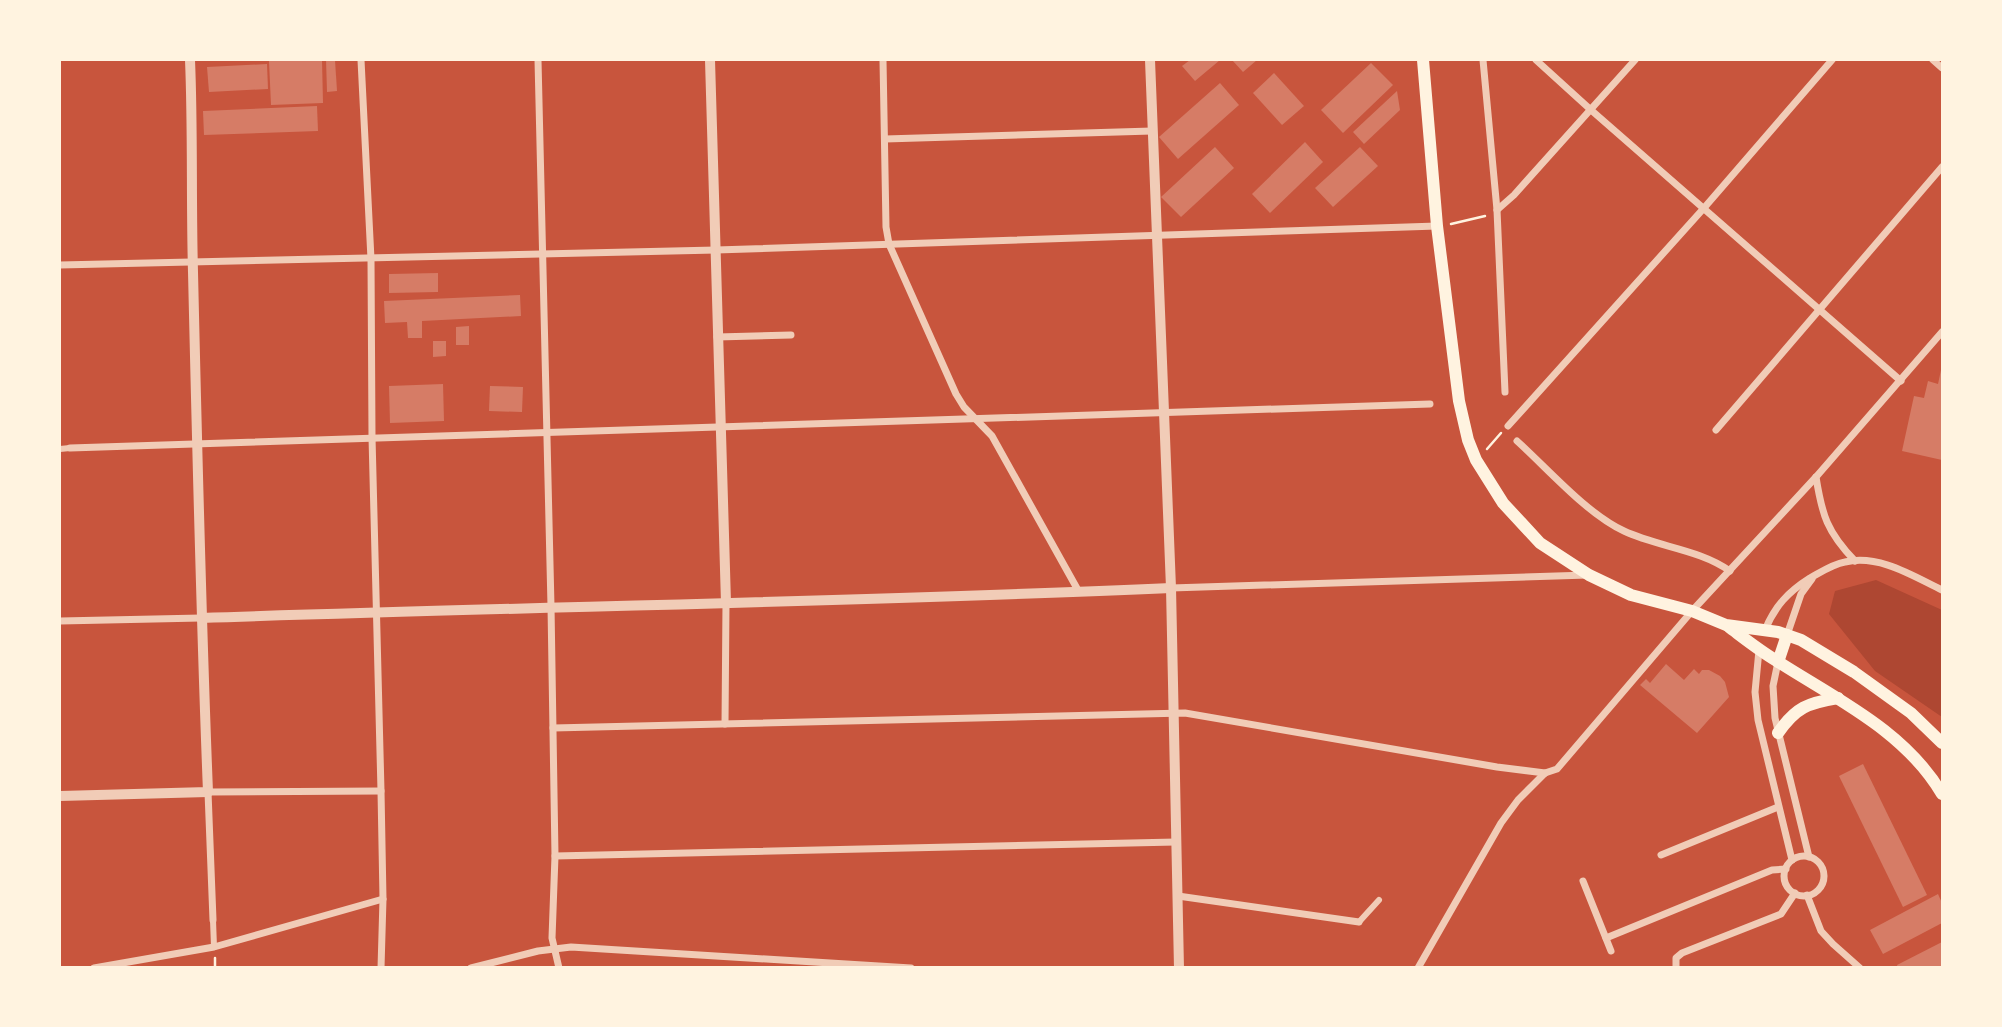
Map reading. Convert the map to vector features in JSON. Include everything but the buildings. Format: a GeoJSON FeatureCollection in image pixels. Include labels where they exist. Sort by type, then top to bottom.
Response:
{"type":"FeatureCollection","features":[{"type":"Feature","properties":{"kind":"main road"},"geometry":{"type":"LineString","coordinates":[[1423,60],[1437,226],[1457,391],[1468,440],[1476,460],[1503,503],[1540,542],[1588,575],[1631,594],[1692,611],[1726,625],[1759,650],[1838,698],[1896,740],[1933,778],[1942,794]]}},
{"type":"Feature","properties":{"kind":"main road"},"geometry":{"type":"LineString","coordinates":[[1726,625],[1765,630],[1801,640],[1854,672],[1911,713],[1942,743]]}},
{"type":"Feature","properties":{"kind":"main road"},"geometry":{"type":"LineString","coordinates":[[1759,650],[1765,630]]}},
{"type":"Feature","properties":{"kind":"main road"},"geometry":{"type":"LineString","coordinates":[[1778,662],[1787,635]]}},
{"type":"Feature","properties":{"kind":"main road"},"geometry":{"type":"LineString","coordinates":[[1778,733],[1799,709],[1838,698]]}},
{"type":"Feature","properties":{"kind":"street"},"geometry":{"type":"LineString","coordinates":[[190,60],[201,618],[214,947]]}},
{"type":"Feature","properties":{"kind":"street"},"geometry":{"type":"LineString","coordinates":[[361,60],[370,259],[383,899],[381,968]]}},
{"type":"Feature","properties":{"kind":"street"},"geometry":{"type":"LineString","coordinates":[[538,60],[553,728],[555,856],[552,926],[559,968]]}},
{"type":"Feature","properties":{"kind":"street"},"geometry":{"type":"LineString","coordinates":[[710,60],[726,603],[725,724]]}},
{"type":"Feature","properties":{"kind":"street"},"geometry":{"type":"LineString","coordinates":[[883,60],[886,227],[889,244],[964,407],[992,436],[1079,592]]}},
{"type":"Feature","properties":{"kind":"street"},"geometry":{"type":"LineString","coordinates":[[1150,60],[1171,588],[1179,968]]}},
{"type":"Feature","properties":{"kind":"street"},"geometry":{"type":"LineString","coordinates":[[1483,60],[1497,210],[1505,392]]}},
{"type":"Feature","properties":{"kind":"street"},"geometry":{"type":"LineString","coordinates":[[1536,60],[1901,381]]}},
{"type":"Feature","properties":{"kind":"street"},"geometry":{"type":"LineString","coordinates":[[1497,210],[1514,195],[1635,60]]}},
{"type":"Feature","properties":{"kind":"street"},"geometry":{"type":"LineString","coordinates":[[1508,426],[1704,208],[1832,60]]}},
{"type":"Feature","properties":{"kind":"street"},"geometry":{"type":"LineString","coordinates":[[1933,60],[1942,68]]}},
{"type":"Feature","properties":{"kind":"street"},"geometry":{"type":"LineString","coordinates":[[885,139],[1152,131]]}},
{"type":"Feature","properties":{"kind":"street"},"geometry":{"type":"LineString","coordinates":[[1716,430],[1942,167]]}},
{"type":"Feature","properties":{"kind":"street"},"geometry":{"type":"LineString","coordinates":[[60,265],[716,250],[1437,226]]}},
{"type":"Feature","properties":{"kind":"street"},"geometry":{"type":"LineString","coordinates":[[553,728],[1174,713],[1545,773],[1557,769],[1692,611],[1816,477],[1942,332]]}},
{"type":"Feature","properties":{"kind":"street"},"geometry":{"type":"LineString","coordinates":[[717,337],[791,335]]}},
{"type":"Feature","properties":{"kind":"street"},"geometry":{"type":"LineString","coordinates":[[60,449],[1430,404]]}},
{"type":"Feature","properties":{"kind":"street"},"geometry":{"type":"LineString","coordinates":[[1517,441],[1612,526],[1643,539],[1709,559],[1730,571]]}},
{"type":"Feature","properties":{"kind":"street"},"geometry":{"type":"LineString","coordinates":[[1816,477],[1824,516],[1830,530],[1838,544],[1855,561]]}},
{"type":"Feature","properties":{"kind":"street"},"geometry":{"type":"LineString","coordinates":[[1765,630],[1779,603],[1790,592],[1836,565],[1855,561],[1887,565],[1942,590]]}},
{"type":"Feature","properties":{"kind":"street"},"geometry":{"type":"LineString","coordinates":[[60,621],[1588,575]]}},
{"type":"Feature","properties":{"kind":"street"},"geometry":{"type":"LineString","coordinates":[[1787,635],[1801,594],[1814,576]]}},
{"type":"Feature","properties":{"kind":"street"},"geometry":{"type":"LineString","coordinates":[[1759,650],[1756,704],[1792,860]]}},
{"type":"Feature","properties":{"kind":"street"},"geometry":{"type":"LineString","coordinates":[[1778,662],[1772,699],[1809,857]]}},
{"type":"Feature","properties":{"kind":"street"},"geometry":{"type":"LineString","coordinates":[[1418,968],[1501,823],[1518,800],[1545,773]]}},
{"type":"Feature","properties":{"kind":"street"},"geometry":{"type":"LineString","coordinates":[[60,796],[381,790]]}},
{"type":"Feature","properties":{"kind":"street"},"geometry":{"type":"LineString","coordinates":[[1661,855],[1778,807]]}},
{"type":"Feature","properties":{"kind":"street"},"geometry":{"type":"LineString","coordinates":[[555,856],[1176,842]]}},
{"type":"Feature","properties":{"kind":"street"},"geometry":{"type":"LineString","coordinates":[[1809,857],[1815,859],[1822,868],[1824,880],[1818,890],[1807,895],[1795,893],[1786,884],[1786,869],[1792,860],[1809,857]]}},
{"type":"Feature","properties":{"kind":"street"},"geometry":{"type":"LineString","coordinates":[[1606,938],[1772,870],[1786,869]]}},
{"type":"Feature","properties":{"kind":"street"},"geometry":{"type":"LineString","coordinates":[[1583,881],[1611,951]]}},
{"type":"Feature","properties":{"kind":"street"},"geometry":{"type":"LineString","coordinates":[[1676,968],[1676,958],[1682,953],[1781,914],[1795,893]]}},
{"type":"Feature","properties":{"kind":"street"},"geometry":{"type":"LineString","coordinates":[[1807,895],[1821,931],[1860,968]]}},
{"type":"Feature","properties":{"kind":"street"},"geometry":{"type":"LineString","coordinates":[[1178,896],[1359,922],[1379,900]]}},
{"type":"Feature","properties":{"kind":"street"},"geometry":{"type":"LineString","coordinates":[[93,968],[214,947],[383,899]]}},
{"type":"Feature","properties":{"kind":"street"},"geometry":{"type":"LineString","coordinates":[[471,968],[555,948],[571,947],[911,968]]}},
{"type":"Feature","properties":{"kind":"path"},"geometry":{"type":"LineString","coordinates":[[1437,226],[1483,218],[1497,210]]}},
{"type":"Feature","properties":{"kind":"path"},"geometry":{"type":"LineString","coordinates":[[1476,460],[1508,426]]}},
{"type":"Feature","properties":{"kind":"shaded area"},"geometry":{"type":"Polygon","coordinates":[[[1876,580],[1942,610],[1942,717],[1875,671],[1829,614],[1835,591],[1876,580]]]}}]}
